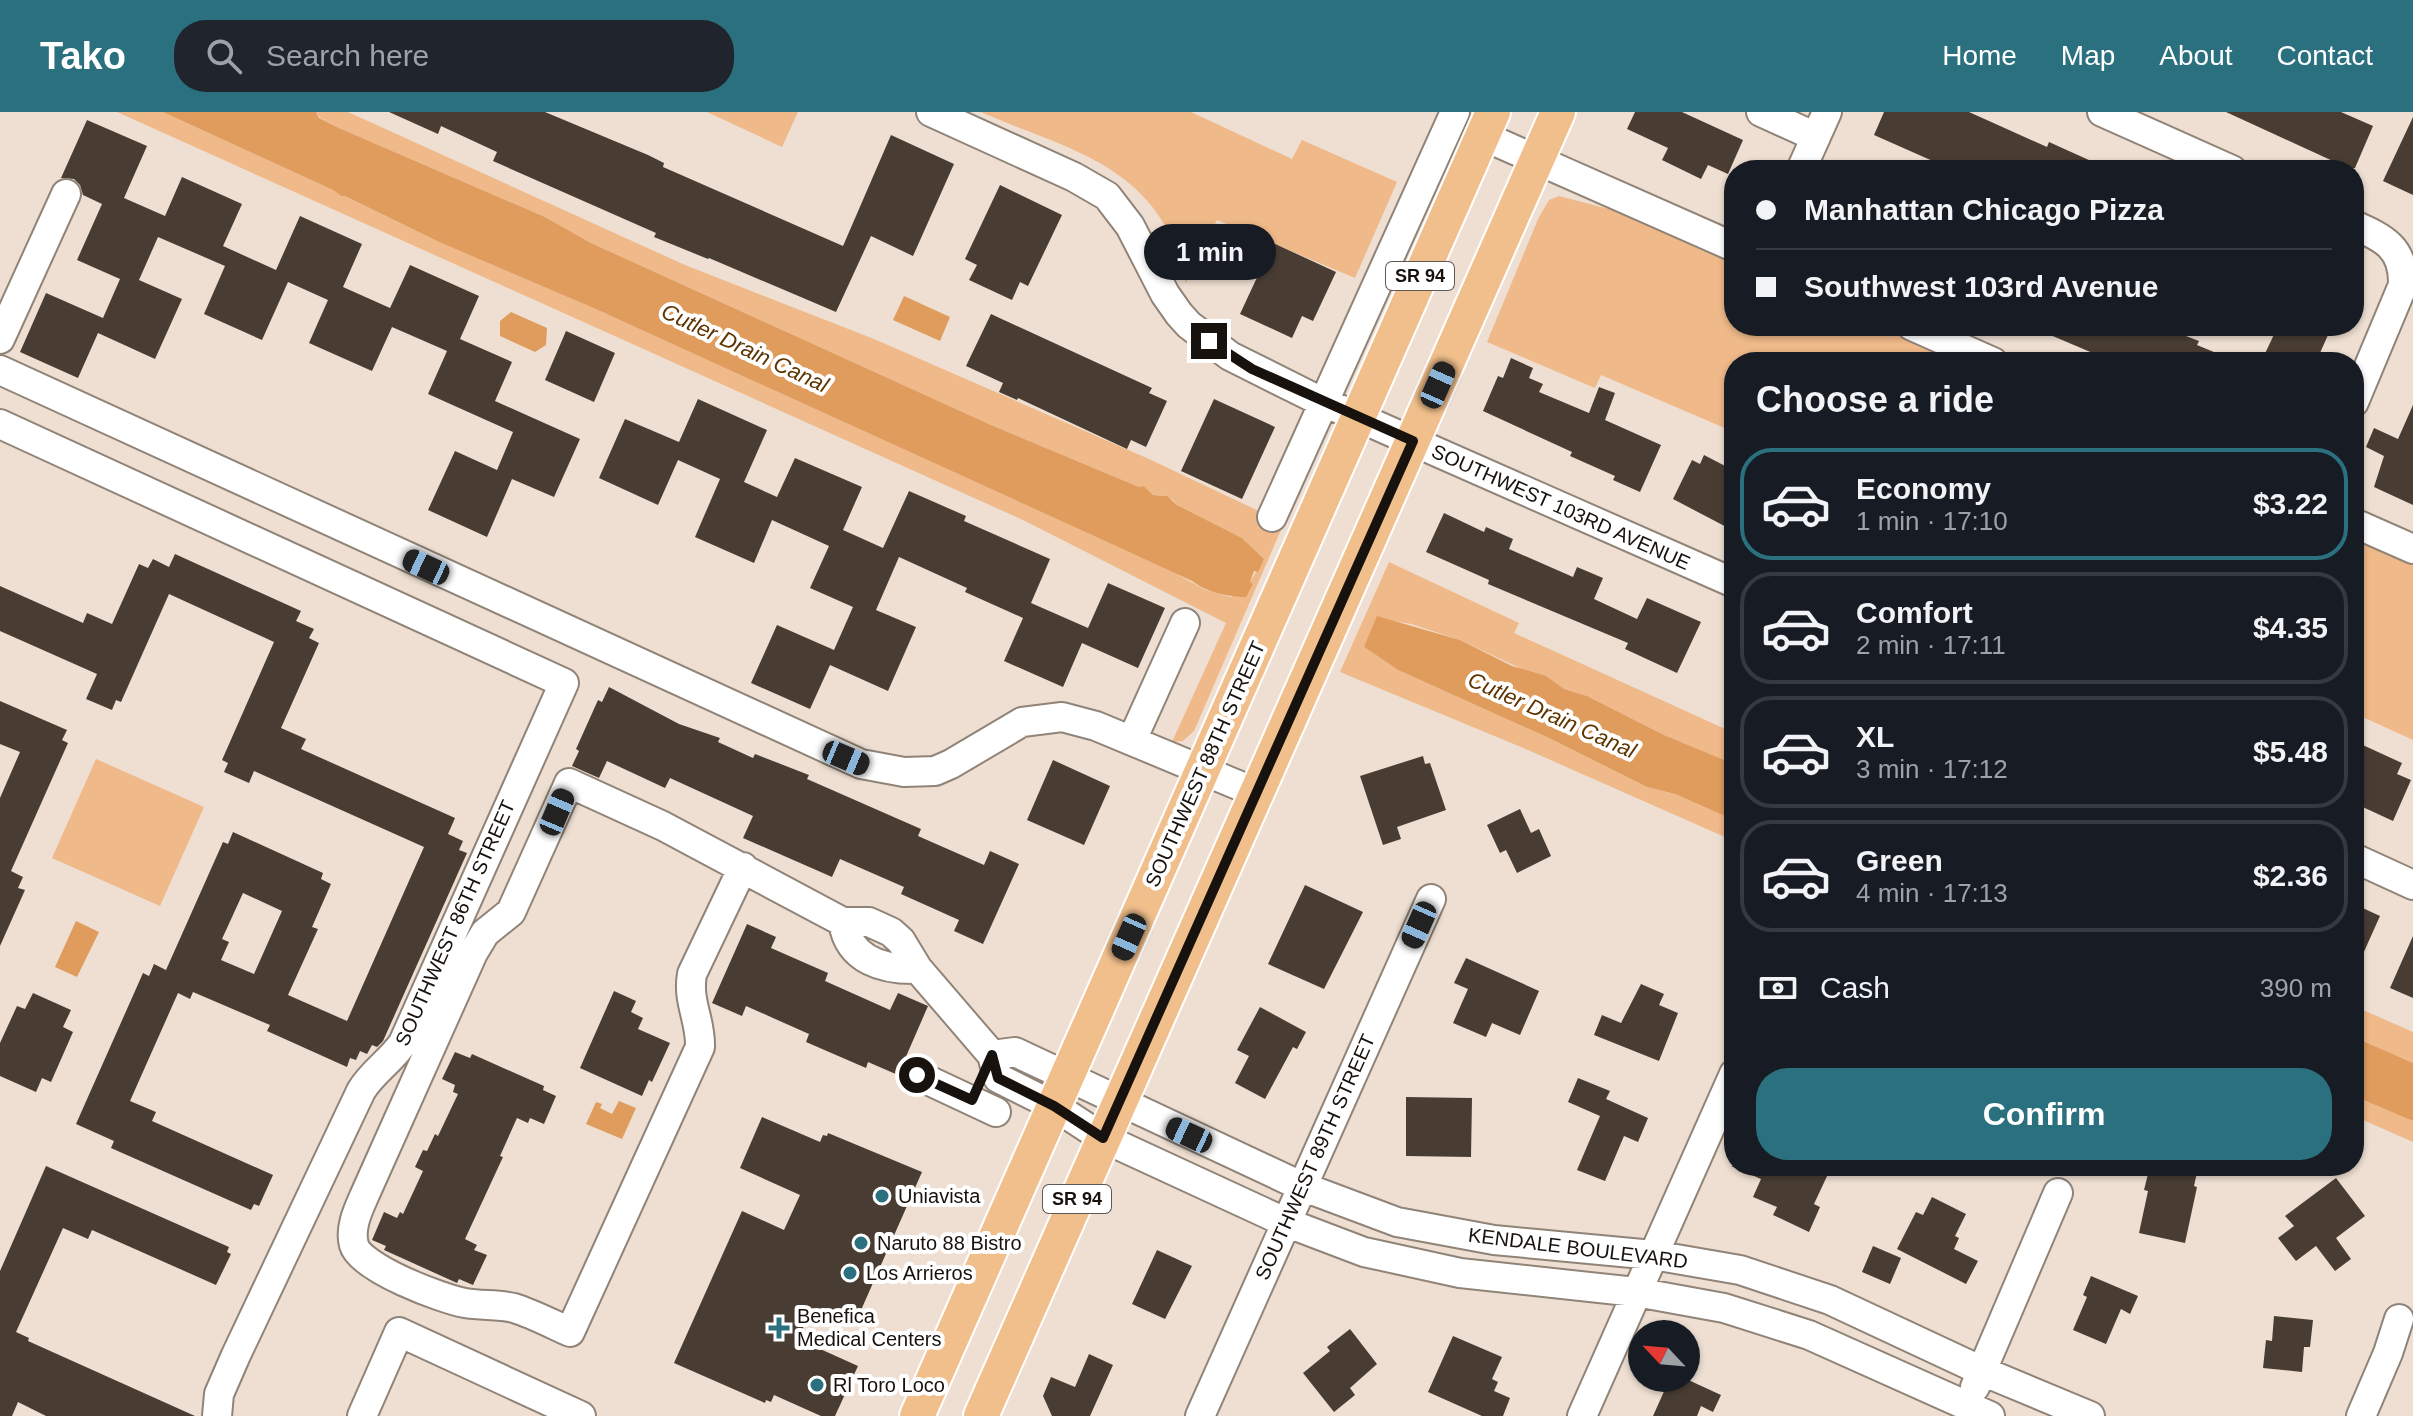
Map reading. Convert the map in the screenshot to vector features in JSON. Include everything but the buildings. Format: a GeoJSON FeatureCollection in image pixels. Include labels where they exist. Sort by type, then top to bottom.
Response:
{"type":"FeatureCollection","features":[{"type":"Feature","properties":{"kind":"main road","name":"SR 94"},"geometry":{"type":"LineString","coordinates":[[981,1416],[1558,112]]}},
{"type":"Feature","properties":{"kind":"main road","name":"SOUTHWEST 88TH STREET"},"geometry":{"type":"LineString","coordinates":[[917,1416],[1488,124]]}},
{"type":"Feature","properties":{"kind":"street","name":"SOUTHWEST 103RD AVENUE"},"geometry":{"type":"LineString","coordinates":[[931,112],[1074,177],[1107,196],[1130,226],[1165,294],[1189,325],[1252,369],[1724,579]]}},
{"type":"Feature","properties":{"kind":"street"},"geometry":{"type":"LineString","coordinates":[[1272,517],[1455,112]]}},
{"type":"Feature","properties":{"kind":"street"},"geometry":{"type":"LineString","coordinates":[[1761,112],[1822,124],[1806,160]]}},
{"type":"Feature","properties":{"kind":"street"},"geometry":{"type":"LineString","coordinates":[[2102,112],[2210,160]]}},
{"type":"Feature","properties":{"kind":"street"},"geometry":{"type":"LineString","coordinates":[[1488,124],[1537,159],[1724,243]]}},
{"type":"Feature","properties":{"kind":"street"},"geometry":{"type":"LineString","coordinates":[[0,339],[66,194]]}},
{"type":"Feature","properties":{"kind":"street"},"geometry":{"type":"LineString","coordinates":[[2364,229],[2383,237],[2400,258],[2403,285],[2364,378]]}},
{"type":"Feature","properties":{"kind":"street"},"geometry":{"type":"LineString","coordinates":[[1934,336],[1970,352]]}},
{"type":"Feature","properties":{"kind":"street"},"geometry":{"type":"LineString","coordinates":[[0,370],[861,764],[904,772],[935,771],[1022,722],[1047,717],[1076,719],[1257,793]]}},
{"type":"Feature","properties":{"kind":"street","name":"SOUTHWEST 86TH STREET"},"geometry":{"type":"LineString","coordinates":[[0,424],[564,683],[403,1043],[394,1057],[361,1091],[240,1345],[219,1394],[217,1416]]}},
{"type":"Feature","properties":{"kind":"street"},"geometry":{"type":"LineString","coordinates":[[2364,527],[2413,549]]}},
{"type":"Feature","properties":{"kind":"street"},"geometry":{"type":"LineString","coordinates":[[1132,740],[1185,623]]}},
{"type":"Feature","properties":{"kind":"street"},"geometry":{"type":"LineString","coordinates":[[743,867],[692,974],[689,989],[700,1047],[570,1332],[512,1307],[479,1306],[442,1297],[362,1258],[354,1245],[353,1235],[366,1192],[473,953],[485,933],[511,912],[569,783],[663,826],[743,867],[843,922],[869,922],[891,932],[901,941],[918,969],[992,1055],[984,1106],[917,1075]]}},
{"type":"Feature","properties":{"kind":"street"},"geometry":{"type":"LineString","coordinates":[[2364,863],[2413,885]]}},
{"type":"Feature","properties":{"kind":"street","name":"SOUTHWEST 89TH STREET"},"geometry":{"type":"LineString","coordinates":[[1200,1416],[1431,899]]}},
{"type":"Feature","properties":{"kind":"street"},"geometry":{"type":"LineString","coordinates":[[992,1055],[1015,1052],[1061,1091]]}},
{"type":"Feature","properties":{"kind":"street","name":"KENDALE BOULEVARD"},"geometry":{"type":"LineString","coordinates":[[1061,1091],[1120,1103],[1301,1186],[1397,1222],[1494,1240],[1653,1255],[1740,1270],[1830,1300],[1982,1371],[2090,1416]]}},
{"type":"Feature","properties":{"kind":"street","name":"KENDALE BOULEVARD"},"geometry":{"type":"LineString","coordinates":[[1061,1091],[1103,1138],[1285,1222],[1364,1252],[1424,1267],[1494,1278],[1636,1292],[1724,1308],[1782,1325],[1973,1412]]}},
{"type":"Feature","properties":{"kind":"street"},"geometry":{"type":"LineString","coordinates":[[1582,1416],[1724,1096]]}},
{"type":"Feature","properties":{"kind":"street"},"geometry":{"type":"LineString","coordinates":[[1973,1412],[1982,1371],[2058,1193]]}},
{"type":"Feature","properties":{"kind":"street"},"geometry":{"type":"LineString","coordinates":[[2361,1416],[2399,1319]]}},
{"type":"Feature","properties":{"kind":"street"},"geometry":{"type":"LineString","coordinates":[[362,1416],[399,1332],[581,1416]]}},
{"type":"Feature","properties":{"kind":"shaded area"},"geometry":{"type":"Polygon","coordinates":[[[117,112],[163,112],[439,242],[598,310],[1169,570],[1206,590],[1231,597],[1253,584],[1250,582],[1264,559],[1242,538],[1177,505],[1170,498],[1153,495],[1144,486],[1139,487],[991,425],[591,243],[545,217],[339,128],[320,118],[316,112],[348,112],[685,265],[874,339],[1149,459],[1284,523],[1194,731],[1183,741],[1172,742],[1226,623],[1023,520],[117,112]]]}},
{"type":"Feature","properties":{"kind":"shaded area"},"geometry":{"type":"Polygon","coordinates":[[[707,112],[798,112],[782,147],[707,112]]]}},
{"type":"Feature","properties":{"kind":"shaded area"},"geometry":{"type":"Polygon","coordinates":[[[981,112],[1191,112],[1292,159],[1302,140],[1397,182],[1355,278],[1217,220],[1186,283],[1168,231],[1152,206],[1132,186],[1086,156],[981,112]]]}},
{"type":"Feature","properties":{"kind":"shaded area"},"geometry":{"type":"Polygon","coordinates":[[[1559,196],[1628,214],[1724,255],[1724,336],[1908,336],[1944,352],[1724,352],[1724,428],[1601,375],[1595,388],[1487,342],[1549,200],[1559,196]]]}},
{"type":"Feature","properties":{"kind":"shaded area"},"geometry":{"type":"Polygon","coordinates":[[[2364,538],[2413,560],[2413,740],[2364,718],[2364,538]]]}},
{"type":"Feature","properties":{"kind":"shaded area"},"geometry":{"type":"Polygon","coordinates":[[[1389,562],[1519,623],[1514,633],[1724,728],[1724,760],[1460,640],[1411,624],[1383,619],[1364,647],[1398,670],[1549,738],[1647,787],[1675,794],[1724,816],[1724,837],[1521,747],[1340,672],[1389,562]]]}},
{"type":"Feature","properties":{"kind":"shaded area"},"geometry":{"type":"Polygon","coordinates":[[[96,759],[204,807],[160,906],[52,858],[96,759]]]}},
{"type":"Feature","properties":{"kind":"shaded area"},"geometry":{"type":"Polygon","coordinates":[[[2364,1010],[2413,1032],[2413,1063],[2364,1041],[2364,1010]]]}},
{"type":"Feature","properties":{"kind":"shaded area"},"geometry":{"type":"Polygon","coordinates":[[[2364,1100],[2413,1121],[2413,1142],[2364,1120],[2364,1100]]]}},
{"type":"Feature","properties":{"kind":"water","name":"Cutler Drain Canal"},"geometry":{"type":"Polygon","coordinates":[[[163,112],[316,112],[319,118],[339,128],[545,217],[591,243],[991,425],[1139,487],[1144,486],[1153,495],[1167,496],[1177,505],[1242,538],[1264,559],[1258,572],[1254,571],[1250,582],[1253,584],[1246,597],[1210,591],[598,310],[439,242],[163,112]]]}},
{"type":"Feature","properties":{"kind":"water"},"geometry":{"type":"Polygon","coordinates":[[[904,296],[950,317],[940,341],[893,320],[904,296]]]}},
{"type":"Feature","properties":{"kind":"water"},"geometry":{"type":"Polygon","coordinates":[[[511,312],[547,328],[546,345],[535,352],[500,336],[500,321],[511,312]]]}},
{"type":"Feature","properties":{"kind":"water","name":"Cutler Drain Canal"},"geometry":{"type":"Polygon","coordinates":[[[1377,616],[1460,640],[1512,666],[1546,676],[1564,689],[1587,696],[1664,735],[1724,760],[1724,816],[1675,794],[1647,787],[1549,738],[1398,670],[1364,647],[1377,616]]]}},
{"type":"Feature","properties":{"kind":"water"},"geometry":{"type":"Polygon","coordinates":[[[76,921],[99,932],[77,977],[55,967],[76,921]]]}},
{"type":"Feature","properties":{"kind":"water"},"geometry":{"type":"Polygon","coordinates":[[[2364,1041],[2413,1063],[2413,1121],[2364,1100],[2364,1041]]]}},
{"type":"Feature","properties":{"kind":"water"},"geometry":{"type":"Polygon","coordinates":[[[619,1101],[636,1108],[622,1139],[586,1124],[596,1102],[612,1114],[619,1101]]]}},
{"type":"Feature","properties":{"kind":"place","name":"Uniavista"},"geometry":{"type":"Point","coordinates":[882,1196]}},
{"type":"Feature","properties":{"kind":"place","name":"Naruto 88 Bistro"},"geometry":{"type":"Point","coordinates":[861,1243]}},
{"type":"Feature","properties":{"kind":"place","name":"Los Arrieros"},"geometry":{"type":"Point","coordinates":[850,1273]}},
{"type":"Feature","properties":{"kind":"place","name":"Benefica Medical Centers"},"geometry":{"type":"Point","coordinates":[779,1328]}},
{"type":"Feature","properties":{"kind":"place","name":"Rl Toro Loco"},"geometry":{"type":"Point","coordinates":[817,1385]}},
{"type":"Feature","properties":{"kind":"route"},"geometry":{"type":"LineString","coordinates":[[917,1075],[972,1100],[992,1055],[998,1078],[1054,1106],[1103,1138],[1413,441],[1252,369],[1209,341]]}}]}
